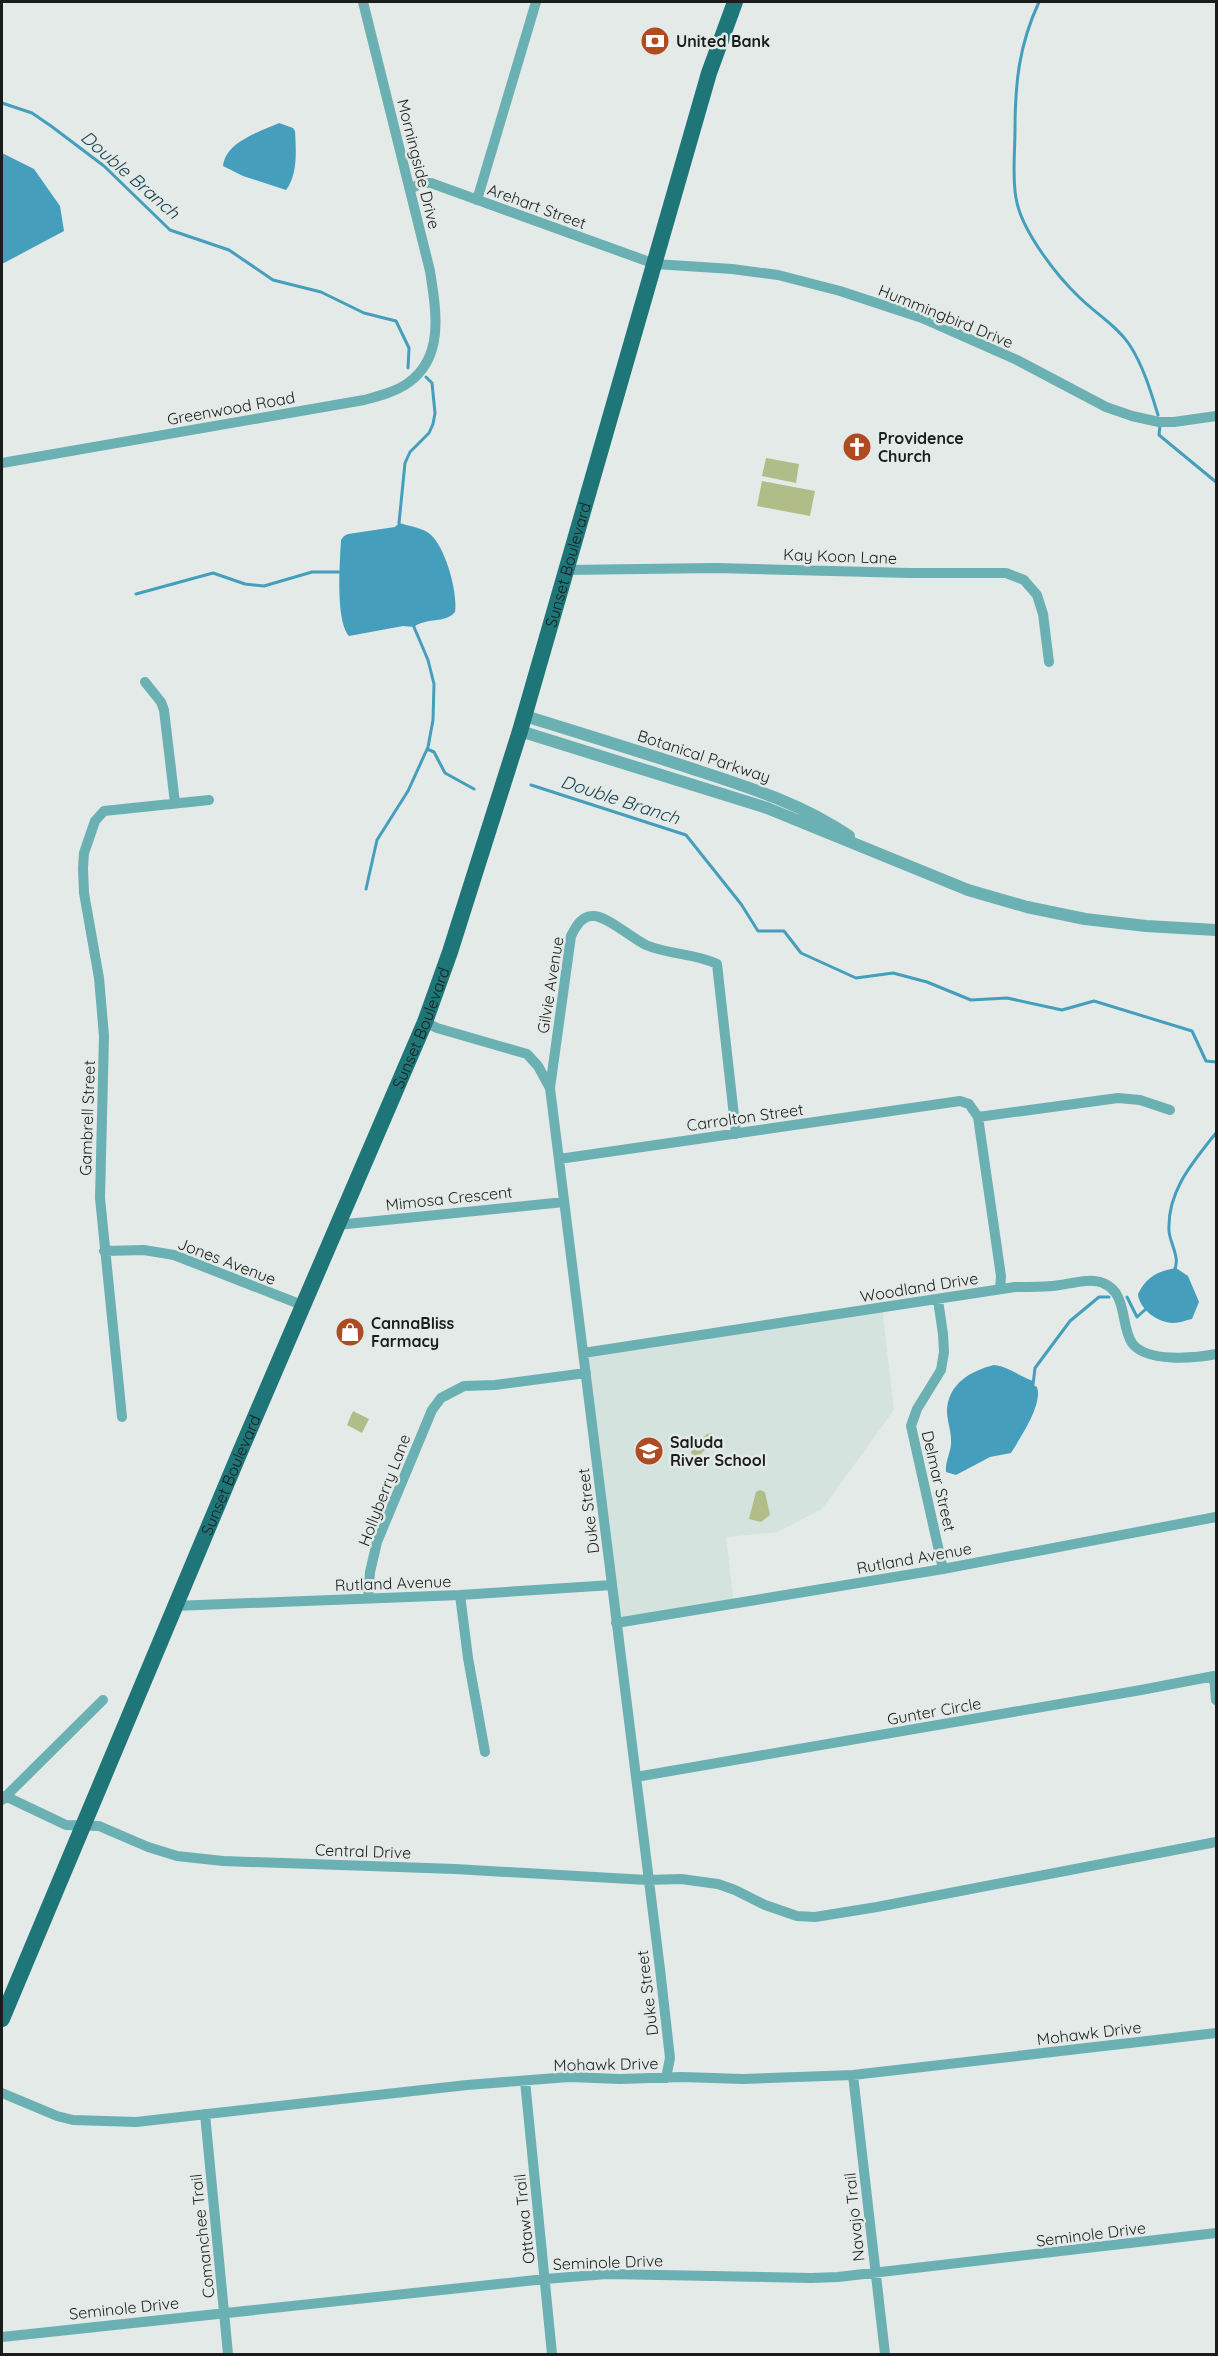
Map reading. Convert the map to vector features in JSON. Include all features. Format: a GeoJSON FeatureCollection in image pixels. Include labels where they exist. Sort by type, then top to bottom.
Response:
{"type":"FeatureCollection","features":[{"type":"Feature","properties":{"kind":"main road","name":"Sunset Boulevard"},"geometry":{"type":"LineString","coordinates":[[2,2019],[174,1606],[424,1022],[450,952],[523,723],[709,72],[735,2]]}},
{"type":"Feature","properties":{"kind":"street","name":"Morningside Drive"},"geometry":{"type":"LineString","coordinates":[[363,2],[430,271],[436,311],[435,336]]}},
{"type":"Feature","properties":{"kind":"street"},"geometry":{"type":"LineString","coordinates":[[477,200],[536,2]]}},
{"type":"Feature","properties":{"kind":"street","name":"Arehart Street"},"geometry":{"type":"LineString","coordinates":[[410,189],[422,183],[431,183],[655,264]]}},
{"type":"Feature","properties":{"kind":"street","name":"Hummingbird Drive"},"geometry":{"type":"LineString","coordinates":[[655,264],[732,269],[778,275],[840,291],[922,318],[1017,360],[1106,407],[1132,416],[1159,422],[1216,417]]}},
{"type":"Feature","properties":{"kind":"street","name":"Greenwood Road"},"geometry":{"type":"LineString","coordinates":[[2,463],[364,400],[399,388],[418,374],[432,350],[435,336]]}},
{"type":"Feature","properties":{"kind":"street","name":"Kay Koon Lane"},"geometry":{"type":"LineString","coordinates":[[565,570],[726,568],[1006,573],[1024,580],[1037,595],[1049,662]]}},
{"type":"Feature","properties":{"kind":"street"},"geometry":{"type":"LineString","coordinates":[[145,682],[161,702],[164,710],[175,803],[210,800]]}},
{"type":"Feature","properties":{"kind":"street","name":"Botanical Parkway"},"geometry":{"type":"LineString","coordinates":[[523,723],[767,808],[968,890],[1027,907],[1085,919],[1146,927],[1216,930]]}},
{"type":"Feature","properties":{"kind":"street","name":"Gambrell Street"},"geometry":{"type":"LineString","coordinates":[[122,1417],[104,1251],[99,1162],[104,1036],[99,978],[84,893],[84,853],[95,821],[104,811],[175,803]]}},
{"type":"Feature","properties":{"kind":"street","name":"Gilvie Avenue"},"geometry":{"type":"LineString","coordinates":[[550,1088],[571,936],[577,925],[584,919],[592,916],[607,919],[618,929],[646,945],[706,959],[717,964],[736,1134]]}},
{"type":"Feature","properties":{"kind":"street","name":"Duke Street"},"geometry":{"type":"LineString","coordinates":[[424,1022],[437,1028],[527,1054],[538,1066],[550,1088],[670,2058],[666,2078]]}},
{"type":"Feature","properties":{"kind":"street"},"geometry":{"type":"LineString","coordinates":[[1000,1289],[1001,1276],[978,1117],[1118,1098],[1140,1100],[1170,1110]]}},
{"type":"Feature","properties":{"kind":"street","name":"Carrolton Street"},"geometry":{"type":"LineString","coordinates":[[559,1159],[960,1101],[969,1104],[978,1117]]}},
{"type":"Feature","properties":{"kind":"street","name":"Mimosa Crescent"},"geometry":{"type":"LineString","coordinates":[[337,1225],[564,1202]]}},
{"type":"Feature","properties":{"kind":"street","name":"Jones Avenue"},"geometry":{"type":"LineString","coordinates":[[104,1251],[144,1250],[174,1255],[302,1305]]}},
{"type":"Feature","properties":{"kind":"street","name":"Woodland Drive"},"geometry":{"type":"LineString","coordinates":[[584,1353],[1000,1289],[1095,1281],[1104,1283],[1120,1301],[1127,1331],[1133,1344],[1140,1350],[1164,1357],[1216,1354]]}},
{"type":"Feature","properties":{"kind":"street","name":"Delmar Street"},"geometry":{"type":"LineString","coordinates":[[938,1300],[944,1352],[941,1370],[917,1408],[911,1426],[944,1569]]}},
{"type":"Feature","properties":{"kind":"street","name":"Hollyberry Lane"},"geometry":{"type":"LineString","coordinates":[[369,1598],[370,1572],[377,1542],[432,1410],[441,1398],[464,1386],[495,1385],[586,1373]]}},
{"type":"Feature","properties":{"kind":"street","name":"Rutland Avenue"},"geometry":{"type":"LineString","coordinates":[[616,1623],[944,1569],[1216,1517]]}},
{"type":"Feature","properties":{"kind":"street","name":"Rutland Avenue"},"geometry":{"type":"LineString","coordinates":[[174,1606],[460,1595],[612,1585]]}},
{"type":"Feature","properties":{"kind":"street"},"geometry":{"type":"LineString","coordinates":[[460,1595],[468,1658],[485,1752]]}},
{"type":"Feature","properties":{"kind":"street","name":"Gunter Circle"},"geometry":{"type":"LineString","coordinates":[[636,1777],[1214,1676],[1216,1700]]}},
{"type":"Feature","properties":{"kind":"street"},"geometry":{"type":"LineString","coordinates":[[3,1798],[103,1700]]}},
{"type":"Feature","properties":{"kind":"street","name":"Central Drive"},"geometry":{"type":"LineString","coordinates":[[3,1798],[66,1825],[99,1826],[148,1847],[177,1856],[223,1861],[455,1869],[647,1880]]}},
{"type":"Feature","properties":{"kind":"street"},"geometry":{"type":"LineString","coordinates":[[647,1880],[681,1879],[718,1884],[782,1912],[815,1917],[992,1886],[1216,1842]]}},
{"type":"Feature","properties":{"kind":"street","name":"Mohawk Drive"},"geometry":{"type":"LineString","coordinates":[[2,2093],[57,2116],[73,2120],[136,2122],[467,2085],[569,2077],[773,2079],[853,2075],[1216,2033]]}},
{"type":"Feature","properties":{"kind":"street","name":"Navajo Trail"},"geometry":{"type":"LineString","coordinates":[[853,2075],[885,2355]]}},
{"type":"Feature","properties":{"kind":"street","name":"Ottawa Trail"},"geometry":{"type":"LineString","coordinates":[[525,2081],[552,2355]]}},
{"type":"Feature","properties":{"kind":"street","name":"Comanchee Trail"},"geometry":{"type":"LineString","coordinates":[[205,2114],[228,2355]]}},
{"type":"Feature","properties":{"kind":"street","name":"Seminole Drive"},"geometry":{"type":"LineString","coordinates":[[2,2337],[545,2279],[607,2274],[811,2278],[875,2273],[1216,2234]]}},
{"type":"Feature","properties":{"kind":"shaded area"},"geometry":{"type":"Polygon","coordinates":[[[882,1308],[894,1410],[822,1509],[777,1532],[726,1537],[734,1604],[616,1623],[583,1353],[882,1308]]]}},
{"type":"Feature","properties":{"kind":"green space"},"geometry":{"type":"Polygon","coordinates":[[[766,458],[799,464],[796,483],[762,476],[766,458]]]}},
{"type":"Feature","properties":{"kind":"green space"},"geometry":{"type":"Polygon","coordinates":[[[762,481],[815,491],[810,516],[757,506],[762,481]]]}},
{"type":"Feature","properties":{"kind":"green space"},"geometry":{"type":"Polygon","coordinates":[[[353,1411],[369,1419],[362,1433],[347,1425],[353,1411]]]}},
{"type":"Feature","properties":{"kind":"green space"},"geometry":{"type":"Polygon","coordinates":[[[712,1433],[714,1439],[700,1454],[692,1456],[690,1444],[712,1433]]]}},
{"type":"Feature","properties":{"kind":"green space"},"geometry":{"type":"Polygon","coordinates":[[[760,1490],[765,1492],[770,1515],[761,1522],[749,1519],[756,1492],[760,1490]]]}},
{"type":"Feature","properties":{"kind":"water"},"geometry":{"type":"Polygon","coordinates":[[[279,123],[295,131],[296,154],[293,177],[286,190],[243,176],[223,166],[225,157],[237,144],[279,123]]]}},
{"type":"Feature","properties":{"kind":"water"},"geometry":{"type":"Polygon","coordinates":[[[2,153],[34,169],[60,206],[64,231],[2,264],[2,153]]]}},
{"type":"Feature","properties":{"kind":"water"},"geometry":{"type":"Polygon","coordinates":[[[399,523],[431,535],[442,550],[455,594],[455,612],[446,618],[424,622],[414,627],[403,626],[349,636],[340,604],[341,540],[348,534],[395,527],[399,523]]]}},
{"type":"Feature","properties":{"kind":"water"},"geometry":{"type":"Polygon","coordinates":[[[1176,1268],[1188,1276],[1199,1302],[1192,1319],[1178,1323],[1161,1321],[1146,1310],[1138,1294],[1153,1276],[1176,1268]]]}},
{"type":"Feature","properties":{"kind":"water"},"geometry":{"type":"Polygon","coordinates":[[[994,1365],[1033,1381],[1033,1385],[1037,1387],[1037,1403],[1030,1421],[1011,1453],[990,1457],[956,1475],[946,1472],[951,1444],[947,1411],[951,1393],[969,1375],[994,1365]]]}},
{"type":"Feature","properties":{"kind":"waterway"},"geometry":{"type":"LineString","coordinates":[[1039,2],[1027,34],[1017,80],[1014,173],[1019,211],[1032,238],[1060,277],[1129,344],[1142,370],[1158,415]]}},
{"type":"Feature","properties":{"kind":"waterway","name":"Double Branch"},"geometry":{"type":"LineString","coordinates":[[2,103],[32,113],[104,166],[170,230],[229,250],[273,280],[321,292],[364,313],[396,321],[409,348],[408,368]]}},
{"type":"Feature","properties":{"kind":"waterway","name":"Double Branch"},"geometry":{"type":"LineString","coordinates":[[399,523],[405,463],[410,452],[429,433],[433,424],[435,413],[432,383],[426,377]]}},
{"type":"Feature","properties":{"kind":"waterway"},"geometry":{"type":"LineString","coordinates":[[1160,425],[1159,435],[1216,482]]}},
{"type":"Feature","properties":{"kind":"waterway"},"geometry":{"type":"LineString","coordinates":[[136,594],[213,573],[245,584],[264,586],[312,572],[339,572]]}},
{"type":"Feature","properties":{"kind":"waterway"},"geometry":{"type":"LineString","coordinates":[[366,889],[377,840],[408,791],[428,747],[433,720],[434,684],[428,660],[414,627]]}},
{"type":"Feature","properties":{"kind":"waterway","name":"Double Branch"},"geometry":{"type":"LineString","coordinates":[[427,749],[434,752],[445,773],[474,789]]}},
{"type":"Feature","properties":{"kind":"waterway","name":"Double Branch"},"geometry":{"type":"LineString","coordinates":[[531,785],[686,835],[741,904],[758,931],[784,931],[801,953],[856,978],[893,973],[927,982],[971,1000],[1007,998],[1062,1010],[1094,1001],[1192,1031],[1206,1061],[1216,1062]]}},
{"type":"Feature","properties":{"kind":"waterway"},"geometry":{"type":"LineString","coordinates":[[1174,1271],[1176,1256],[1169,1231],[1172,1203],[1183,1178],[1216,1133]]}},
{"type":"Feature","properties":{"kind":"waterway"},"geometry":{"type":"LineString","coordinates":[[1033,1385],[1035,1368],[1070,1321],[1099,1297],[1109,1297]]}},
{"type":"Feature","properties":{"kind":"waterway"},"geometry":{"type":"LineString","coordinates":[[1127,1297],[1137,1317],[1147,1308]]}},
{"type":"Feature","properties":{"kind":"place","name":"United Bank"},"geometry":{"type":"Point","coordinates":[655,41]}},
{"type":"Feature","properties":{"kind":"place","name":"Providence Church"},"geometry":{"type":"Point","coordinates":[857,447]}},
{"type":"Feature","properties":{"kind":"place","name":"CannaBliss Farmacy"},"geometry":{"type":"Point","coordinates":[350,1332]}},
{"type":"Feature","properties":{"kind":"place","name":"Saluda River School"},"geometry":{"type":"Point","coordinates":[649,1451]}}]}
